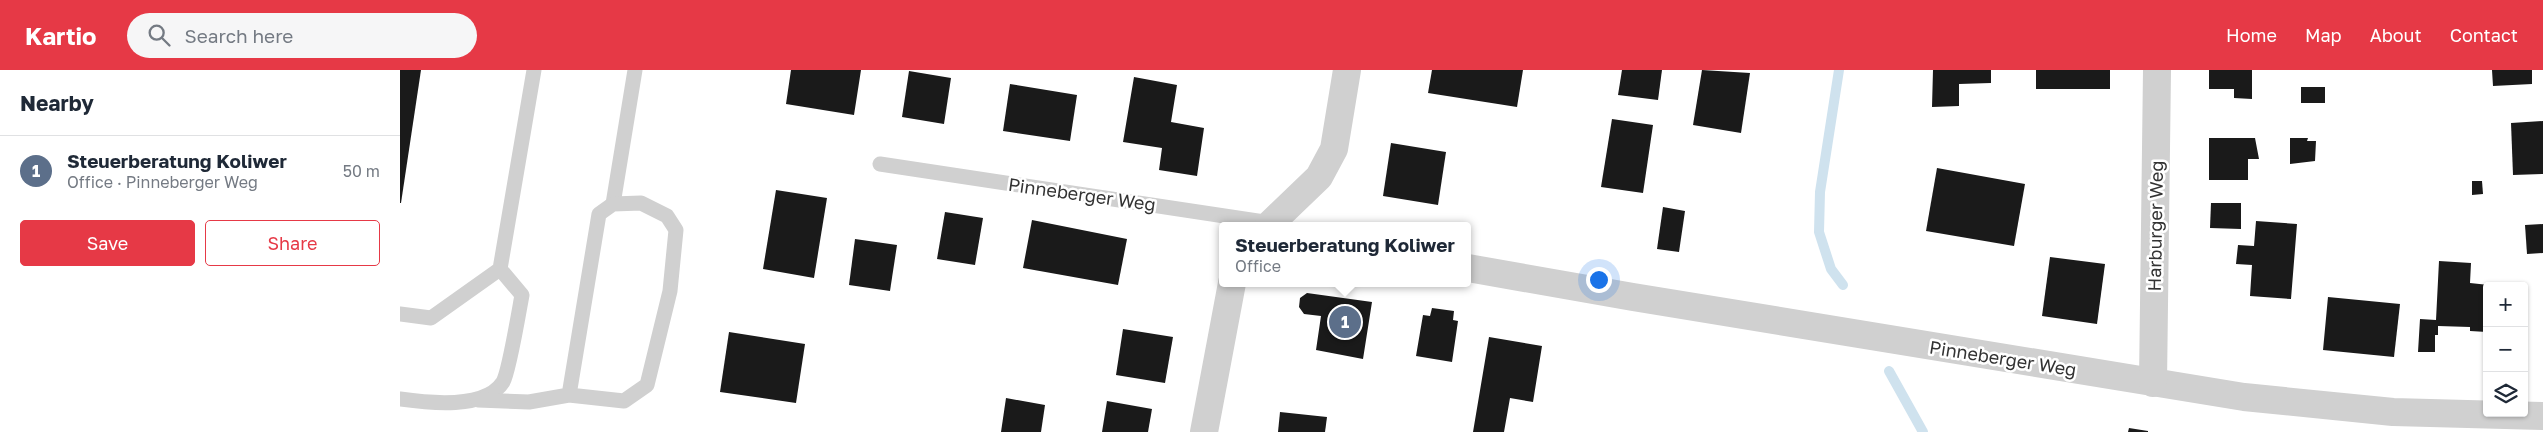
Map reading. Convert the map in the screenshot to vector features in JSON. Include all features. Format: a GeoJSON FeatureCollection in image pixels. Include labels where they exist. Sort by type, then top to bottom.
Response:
{"type":"FeatureCollection","features":[{"type":"Feature","properties":{"kind":"street"},"geometry":{"type":"LineString","coordinates":[[1277,222],[1319,177],[1334,149],[1347,70]]}},
{"type":"Feature","properties":{"kind":"street","name":"Harburger Weg"},"geometry":{"type":"LineString","coordinates":[[2153,383],[2157,70]]}},
{"type":"Feature","properties":{"kind":"street","name":"Pinneberger Weg"},"geometry":{"type":"LineString","coordinates":[[1471,269],[2244,397],[2393,412],[2543,416]]}},
{"type":"Feature","properties":{"kind":"street"},"geometry":{"type":"LineString","coordinates":[[1204,432],[1231,287]]}},
{"type":"Feature","properties":{"kind":"lane"},"geometry":{"type":"LineString","coordinates":[[400,314],[432,318],[500,269],[534,70]]}},
{"type":"Feature","properties":{"kind":"lane"},"geometry":{"type":"LineString","coordinates":[[613,204],[635,70]]}},
{"type":"Feature","properties":{"kind":"lane","name":"Pinneberger Weg"},"geometry":{"type":"LineString","coordinates":[[880,164],[1255,222]]}},
{"type":"Feature","properties":{"kind":"lane"},"geometry":{"type":"LineString","coordinates":[[400,399],[450,402],[478,400],[529,402],[568,396],[624,401],[647,385],[670,291],[676,230],[667,216],[641,203],[613,204],[599,214],[568,396]]}},
{"type":"Feature","properties":{"kind":"lane"},"geometry":{"type":"LineString","coordinates":[[478,400],[490,395],[503,382],[522,295],[500,269]]}},
{"type":"Feature","properties":{"kind":"building"},"geometry":{"type":"Polygon","coordinates":[[[400,70],[421,70],[401,203],[400,203],[400,70]]]}},
{"type":"Feature","properties":{"kind":"building"},"geometry":{"type":"Polygon","coordinates":[[[791,70],[861,70],[854,115],[786,104],[791,70]]]}},
{"type":"Feature","properties":{"kind":"building"},"geometry":{"type":"Polygon","coordinates":[[[1432,70],[1523,70],[1517,107],[1428,93],[1432,70]]]}},
{"type":"Feature","properties":{"kind":"building"},"geometry":{"type":"Polygon","coordinates":[[[1622,70],[1662,70],[1658,100],[1618,95],[1622,70]]]}},
{"type":"Feature","properties":{"kind":"building"},"geometry":{"type":"Polygon","coordinates":[[[1702,70],[1750,73],[1741,133],[1693,125],[1702,70]]]}},
{"type":"Feature","properties":{"kind":"building"},"geometry":{"type":"Polygon","coordinates":[[[1933,70],[1991,70],[1991,83],[1959,84],[1959,106],[1932,107],[1933,70]]]}},
{"type":"Feature","properties":{"kind":"building"},"geometry":{"type":"Polygon","coordinates":[[[2036,70],[2110,70],[2110,89],[2036,89],[2036,70]]]}},
{"type":"Feature","properties":{"kind":"building"},"geometry":{"type":"Polygon","coordinates":[[[2209,70],[2252,70],[2252,99],[2234,98],[2234,89],[2209,89],[2209,70]]]}},
{"type":"Feature","properties":{"kind":"building"},"geometry":{"type":"Polygon","coordinates":[[[2492,70],[2532,70],[2532,84],[2493,86],[2492,70]]]}},
{"type":"Feature","properties":{"kind":"building"},"geometry":{"type":"Polygon","coordinates":[[[909,71],[951,78],[944,124],[902,117],[909,71]]]}},
{"type":"Feature","properties":{"kind":"building"},"geometry":{"type":"Polygon","coordinates":[[[1134,77],[1177,85],[1171,122],[1204,128],[1197,176],[1159,170],[1162,148],[1123,142],[1134,77]]]}},
{"type":"Feature","properties":{"kind":"building"},"geometry":{"type":"Polygon","coordinates":[[[1010,84],[1077,95],[1070,141],[1003,131],[1010,84]]]}},
{"type":"Feature","properties":{"kind":"building"},"geometry":{"type":"Polygon","coordinates":[[[2301,87],[2325,87],[2325,103],[2301,103],[2301,87]]]}},
{"type":"Feature","properties":{"kind":"building"},"geometry":{"type":"Polygon","coordinates":[[[1612,119],[1653,125],[1643,193],[1601,187],[1612,119]]]}},
{"type":"Feature","properties":{"kind":"building"},"geometry":{"type":"Polygon","coordinates":[[[2543,121],[2543,174],[2513,175],[2511,123],[2543,121]]]}},
{"type":"Feature","properties":{"kind":"building"},"geometry":{"type":"Polygon","coordinates":[[[2209,138],[2255,138],[2259,159],[2248,159],[2248,180],[2209,180],[2209,138]]]}},
{"type":"Feature","properties":{"kind":"building"},"geometry":{"type":"Polygon","coordinates":[[[2290,138],[2308,138],[2307,141],[2316,141],[2315,161],[2290,164],[2290,138]]]}},
{"type":"Feature","properties":{"kind":"building"},"geometry":{"type":"Polygon","coordinates":[[[1391,143],[1446,152],[1438,205],[1383,196],[1391,143]]]}},
{"type":"Feature","properties":{"kind":"building"},"geometry":{"type":"Polygon","coordinates":[[[1937,168],[2025,184],[2014,246],[1926,231],[1937,168]]]}},
{"type":"Feature","properties":{"kind":"building"},"geometry":{"type":"Polygon","coordinates":[[[2472,181],[2482,181],[2483,194],[2472,195],[2472,181]]]}},
{"type":"Feature","properties":{"kind":"building"},"geometry":{"type":"Polygon","coordinates":[[[776,190],[827,198],[814,278],[763,269],[776,190]]]}},
{"type":"Feature","properties":{"kind":"building"},"geometry":{"type":"Polygon","coordinates":[[[2211,203],[2241,203],[2241,229],[2210,228],[2211,203]]]}},
{"type":"Feature","properties":{"kind":"building"},"geometry":{"type":"Polygon","coordinates":[[[1663,207],[1685,211],[1679,252],[1657,249],[1663,207]]]}},
{"type":"Feature","properties":{"kind":"building"},"geometry":{"type":"Polygon","coordinates":[[[945,212],[983,218],[975,265],[937,259],[945,212]]]}},
{"type":"Feature","properties":{"kind":"building"},"geometry":{"type":"Polygon","coordinates":[[[1032,220],[1127,239],[1118,285],[1023,268],[1032,220]]]}},
{"type":"Feature","properties":{"kind":"building"},"geometry":{"type":"Polygon","coordinates":[[[2256,221],[2297,224],[2291,299],[2250,296],[2252,265],[2236,264],[2238,245],[2254,246],[2256,221]]]}},
{"type":"Feature","properties":{"kind":"building"},"geometry":{"type":"Polygon","coordinates":[[[2543,224],[2543,253],[2527,254],[2525,225],[2543,224]]]}},
{"type":"Feature","properties":{"kind":"building"},"geometry":{"type":"Polygon","coordinates":[[[855,239],[897,245],[890,291],[849,285],[855,239]]]}},
{"type":"Feature","properties":{"kind":"building"},"geometry":{"type":"Polygon","coordinates":[[[2050,257],[2105,264],[2097,324],[2042,316],[2050,257]]]}},
{"type":"Feature","properties":{"kind":"building"},"geometry":{"type":"Polygon","coordinates":[[[2439,261],[2471,263],[2470,283],[2483,284],[2483,332],[2470,331],[2470,327],[2438,326],[2438,335],[2435,335],[2435,352],[2418,352],[2420,319],[2436,320],[2439,261]]]}},
{"type":"Feature","properties":{"kind":"building"},"geometry":{"type":"Polygon","coordinates":[[[1307,293],[1372,302],[1363,359],[1316,350],[1321,316],[1304,314],[1299,307],[1300,298],[1307,293]]]}},
{"type":"Feature","properties":{"kind":"building"},"geometry":{"type":"Polygon","coordinates":[[[2328,297],[2400,304],[2394,357],[2323,350],[2328,297]]]}},
{"type":"Feature","properties":{"kind":"building"},"geometry":{"type":"Polygon","coordinates":[[[1432,308],[1454,311],[1453,320],[1458,321],[1452,362],[1416,356],[1423,315],[1430,316],[1432,308]]]}},
{"type":"Feature","properties":{"kind":"building"},"geometry":{"type":"Polygon","coordinates":[[[1123,329],[1173,337],[1165,383],[1116,375],[1123,329]]]}},
{"type":"Feature","properties":{"kind":"building"},"geometry":{"type":"Polygon","coordinates":[[[729,332],[805,344],[796,403],[720,392],[729,332]]]}},
{"type":"Feature","properties":{"kind":"building"},"geometry":{"type":"Polygon","coordinates":[[[1489,337],[1542,346],[1533,402],[1510,398],[1504,432],[1473,432],[1489,337]]]}},
{"type":"Feature","properties":{"kind":"building"},"geometry":{"type":"Polygon","coordinates":[[[1006,398],[1045,405],[1041,432],[1001,432],[1006,398]]]}},
{"type":"Feature","properties":{"kind":"building"},"geometry":{"type":"Polygon","coordinates":[[[1107,401],[1152,409],[1148,432],[1102,432],[1107,401]]]}},
{"type":"Feature","properties":{"kind":"building"},"geometry":{"type":"Polygon","coordinates":[[[1280,412],[1327,417],[1325,432],[1278,432],[1280,412]]]}},
{"type":"Feature","properties":{"kind":"building"},"geometry":{"type":"Polygon","coordinates":[[[2129,428],[2148,431],[2148,432],[2128,432],[2129,428]]]}},
{"type":"Feature","properties":{"kind":"waterway"},"geometry":{"type":"LineString","coordinates":[[1839,70],[1820,192],[1819,232],[1831,269],[1843,285]]}},
{"type":"Feature","properties":{"kind":"waterway"},"geometry":{"type":"LineString","coordinates":[[1889,371],[1923,432]]}},
{"type":"Feature","properties":{"kind":"place","name":"Steuerberatung Koliwer"},"geometry":{"type":"Point","coordinates":[1345,322]}}]}
